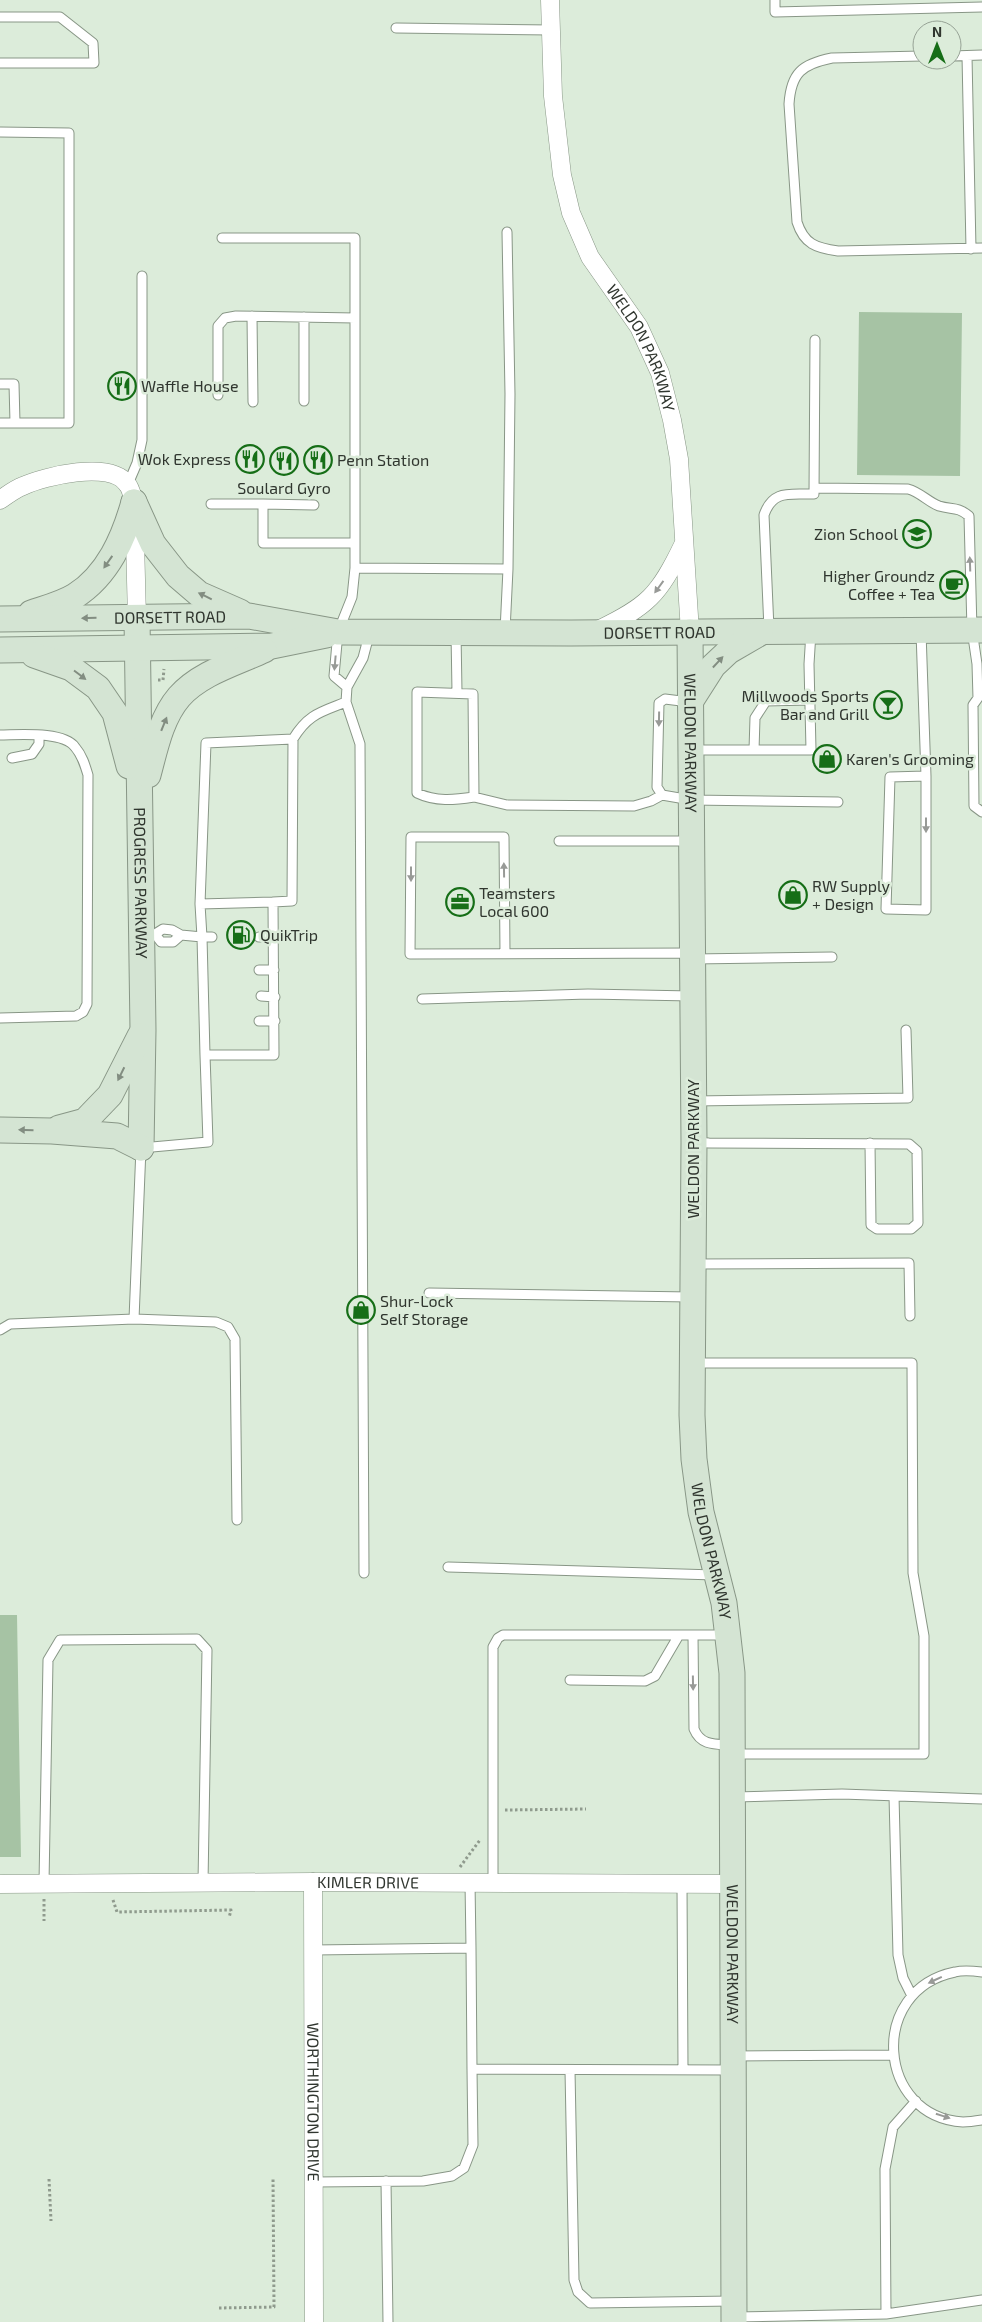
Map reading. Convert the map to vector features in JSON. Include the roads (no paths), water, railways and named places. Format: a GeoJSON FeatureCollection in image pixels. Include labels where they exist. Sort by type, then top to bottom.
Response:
{"type":"FeatureCollection","features":[{"type":"Feature","properties":{"kind":"street","name":"WELDON PARKWAY"},"geometry":{"type":"LineString","coordinates":[[550,0],[553,96],[562,175],[571,214],[590,258],[639,327],[660,373],[679,459],[690,632],[694,1101],[692,1297],[694,1459],[701,1512],[718,1575],[729,1635],[733,1749],[734,2313]]}},
{"type":"Feature","properties":{"kind":"street"},"geometry":{"type":"LineString","coordinates":[[0,500],[22,486],[62,473],[112,474],[131,493],[153,544],[178,576],[199,594],[249,616]]}},
{"type":"Feature","properties":{"kind":"street"},"geometry":{"type":"LineString","coordinates":[[131,493],[138,618]]}},
{"type":"Feature","properties":{"kind":"street"},"geometry":{"type":"LineString","coordinates":[[7,619],[76,595],[101,572],[125,533],[131,493]]}},
{"type":"Feature","properties":{"kind":"street"},"geometry":{"type":"LineString","coordinates":[[593,633],[628,616],[652,597],[668,576],[683,545]]}},
{"type":"Feature","properties":{"kind":"street","name":"DORSETT ROAD"},"geometry":{"type":"LineString","coordinates":[[7,619],[249,616],[338,632],[921,632],[977,630]]}},
{"type":"Feature","properties":{"kind":"street","name":"PROGRESS PARKWAY"},"geometry":{"type":"LineString","coordinates":[[138,618],[140,804],[148,934],[143,1030],[141,1148]]}},
{"type":"Feature","properties":{"kind":"street","name":"DORSETT ROAD"},"geometry":{"type":"LineString","coordinates":[[10,650],[272,646],[338,632]]}},
{"type":"Feature","properties":{"kind":"street"},"geometry":{"type":"LineString","coordinates":[[690,702],[713,666],[728,651],[765,632]]}},
{"type":"Feature","properties":{"kind":"street"},"geometry":{"type":"LineString","coordinates":[[140,804],[157,741],[167,716],[180,696],[202,678],[272,646]]}},
{"type":"Feature","properties":{"kind":"street"},"geometry":{"type":"LineString","coordinates":[[10,650],[70,668],[98,688],[115,713],[140,804]]}},
{"type":"Feature","properties":{"kind":"street"},"geometry":{"type":"LineString","coordinates":[[52,1131],[85,1120],[110,1095],[143,1030]]}},
{"type":"Feature","properties":{"kind":"street"},"geometry":{"type":"LineString","coordinates":[[0,1130],[52,1131],[117,1136],[141,1148]]}},
{"type":"Feature","properties":{"kind":"street"},"geometry":{"type":"LineString","coordinates":[[0,1146],[141,1148]]}},
{"type":"Feature","properties":{"kind":"street","name":"WORTHINGTON DRIVE"},"geometry":{"type":"LineString","coordinates":[[313,1882],[314,2322]]}},
{"type":"Feature","properties":{"kind":"street","name":"KIMLER DRIVE"},"geometry":{"type":"LineString","coordinates":[[0,1884],[470,1882],[734,1884]]}},
{"type":"Feature","properties":{"kind":"lane"},"geometry":{"type":"LineString","coordinates":[[775,0],[775,12],[954,4],[982,8]]}},
{"type":"Feature","properties":{"kind":"lane"},"geometry":{"type":"LineString","coordinates":[[0,17],[60,17],[93,43],[94,63],[0,63]]}},
{"type":"Feature","properties":{"kind":"lane"},"geometry":{"type":"LineString","coordinates":[[396,28],[551,30]]}},
{"type":"Feature","properties":{"kind":"lane"},"geometry":{"type":"LineString","coordinates":[[962,56],[982,55]]}},
{"type":"Feature","properties":{"kind":"lane"},"geometry":{"type":"LineString","coordinates":[[912,56],[832,58],[820,61],[797,73],[790,86],[789,104],[797,222],[801,235],[821,249],[838,251],[982,248]]}},
{"type":"Feature","properties":{"kind":"lane"},"geometry":{"type":"LineString","coordinates":[[967,56],[972,248]]}},
{"type":"Feature","properties":{"kind":"lane"},"geometry":{"type":"LineString","coordinates":[[0,132],[69,133],[69,423],[0,423]]}},
{"type":"Feature","properties":{"kind":"lane"},"geometry":{"type":"LineString","coordinates":[[505,633],[508,569],[510,394],[507,232]]}},
{"type":"Feature","properties":{"kind":"lane"},"geometry":{"type":"LineString","coordinates":[[222,238],[355,238],[354,568],[352,597],[338,632],[334,676],[347,687]]}},
{"type":"Feature","properties":{"kind":"lane"},"geometry":{"type":"LineString","coordinates":[[131,493],[142,440],[142,276]]}},
{"type":"Feature","properties":{"kind":"lane"},"geometry":{"type":"LineString","coordinates":[[218,395],[218,326],[225,318],[252,316],[356,318]]}},
{"type":"Feature","properties":{"kind":"lane"},"geometry":{"type":"LineString","coordinates":[[252,316],[253,402]]}},
{"type":"Feature","properties":{"kind":"lane"},"geometry":{"type":"LineString","coordinates":[[304,317],[304,401]]}},
{"type":"Feature","properties":{"kind":"lane"},"geometry":{"type":"LineString","coordinates":[[765,632],[764,515],[769,502],[780,495],[814,494],[815,340]]}},
{"type":"Feature","properties":{"kind":"lane"},"geometry":{"type":"LineString","coordinates":[[0,384],[14,384],[15,423]]}},
{"type":"Feature","properties":{"kind":"lane"},"geometry":{"type":"LineString","coordinates":[[814,488],[908,489],[918,492],[938,506],[960,508],[968,516],[977,630],[980,699],[973,705],[974,806],[982,812]]}},
{"type":"Feature","properties":{"kind":"lane"},"geometry":{"type":"LineString","coordinates":[[211,504],[314,505]]}},
{"type":"Feature","properties":{"kind":"lane"},"geometry":{"type":"LineString","coordinates":[[264,504],[263,543],[354,543]]}},
{"type":"Feature","properties":{"kind":"lane"},"geometry":{"type":"LineString","coordinates":[[354,568],[508,569]]}},
{"type":"Feature","properties":{"kind":"lane"},"geometry":{"type":"LineString","coordinates":[[364,1573],[360,744],[346,702],[347,687],[363,658],[370,632]]}},
{"type":"Feature","properties":{"kind":"lane"},"geometry":{"type":"LineString","coordinates":[[691,750],[811,750],[812,632]]}},
{"type":"Feature","properties":{"kind":"lane"},"geometry":{"type":"LineString","coordinates":[[921,632],[926,776],[926,910],[886,909],[890,777],[926,776]]}},
{"type":"Feature","properties":{"kind":"lane"},"geometry":{"type":"LineString","coordinates":[[456,633],[457,692]]}},
{"type":"Feature","properties":{"kind":"lane"},"geometry":{"type":"LineString","coordinates":[[474,797],[473,694],[416,692],[417,793],[427,798],[438,800],[474,797],[507,805],[634,806],[650,802],[662,795]]}},
{"type":"Feature","properties":{"kind":"lane"},"geometry":{"type":"LineString","coordinates":[[690,702],[665,699],[659,703],[657,787],[662,795],[691,800],[838,802]]}},
{"type":"Feature","properties":{"kind":"lane"},"geometry":{"type":"LineString","coordinates":[[754,750],[755,718],[766,701],[810,700]]}},
{"type":"Feature","properties":{"kind":"lane"},"geometry":{"type":"LineString","coordinates":[[200,904],[292,901],[293,739],[303,723],[318,713],[346,702]]}},
{"type":"Feature","properties":{"kind":"lane"},"geometry":{"type":"LineString","coordinates":[[0,735],[62,738],[74,745],[83,760],[88,775],[86,1004],[83,1012],[76,1016],[0,1018]]}},
{"type":"Feature","properties":{"kind":"lane"},"geometry":{"type":"LineString","coordinates":[[12,758],[32,754],[39,744],[39,736]]}},
{"type":"Feature","properties":{"kind":"lane"},"geometry":{"type":"LineString","coordinates":[[134,1319],[141,1148],[208,1142],[205,1055],[208,996],[200,904],[206,742],[293,739]]}},
{"type":"Feature","properties":{"kind":"lane"},"geometry":{"type":"LineString","coordinates":[[505,954],[504,838],[411,837],[410,954],[832,957]]}},
{"type":"Feature","properties":{"kind":"lane"},"geometry":{"type":"LineString","coordinates":[[559,842],[692,841]]}},
{"type":"Feature","properties":{"kind":"lane"},"geometry":{"type":"LineString","coordinates":[[205,1055],[274,1055],[272,902]]}},
{"type":"Feature","properties":{"kind":"lane"},"geometry":{"type":"LineString","coordinates":[[148,934],[161,942],[173,942],[181,935],[212,937]]}},
{"type":"Feature","properties":{"kind":"lane"},"geometry":{"type":"LineString","coordinates":[[258,937],[273,937]]}},
{"type":"Feature","properties":{"kind":"lane"},"geometry":{"type":"LineString","coordinates":[[260,970],[274,970]]}},
{"type":"Feature","properties":{"kind":"lane"},"geometry":{"type":"LineString","coordinates":[[422,999],[588,994],[693,996]]}},
{"type":"Feature","properties":{"kind":"lane"},"geometry":{"type":"LineString","coordinates":[[261,996],[274,997]]}},
{"type":"Feature","properties":{"kind":"lane"},"geometry":{"type":"LineString","coordinates":[[259,1021],[275,1021]]}},
{"type":"Feature","properties":{"kind":"lane"},"geometry":{"type":"LineString","coordinates":[[694,1101],[908,1098],[906,1030]]}},
{"type":"Feature","properties":{"kind":"lane"},"geometry":{"type":"LineString","coordinates":[[694,1142],[870,1143],[909,1144],[917,1151],[918,1223],[911,1229],[878,1229],[871,1225],[870,1143]]}},
{"type":"Feature","properties":{"kind":"lane"},"geometry":{"type":"LineString","coordinates":[[693,1264],[909,1263],[910,1316]]}},
{"type":"Feature","properties":{"kind":"lane"},"geometry":{"type":"LineString","coordinates":[[429,1293],[692,1297]]}},
{"type":"Feature","properties":{"kind":"lane"},"geometry":{"type":"LineString","coordinates":[[0,1330],[10,1324],[134,1319],[216,1322],[228,1327],[235,1339],[237,1520]]}},
{"type":"Feature","properties":{"kind":"lane"},"geometry":{"type":"LineString","coordinates":[[692,1363],[912,1363],[913,1573],[924,1636],[924,1754],[733,1749],[703,1742],[698,1738],[694,1729],[693,1635]]}},
{"type":"Feature","properties":{"kind":"lane"},"geometry":{"type":"LineString","coordinates":[[448,1567],[718,1575]]}},
{"type":"Feature","properties":{"kind":"lane"},"geometry":{"type":"LineString","coordinates":[[492,1883],[494,1821],[493,1647],[498,1638],[503,1635],[729,1635]]}},
{"type":"Feature","properties":{"kind":"lane"},"geometry":{"type":"LineString","coordinates":[[570,1680],[650,1679],[655,1676],[679,1635]]}},
{"type":"Feature","properties":{"kind":"lane"},"geometry":{"type":"LineString","coordinates":[[44,1883],[48,1660],[60,1640],[196,1639],[207,1650],[203,1883]]}},
{"type":"Feature","properties":{"kind":"lane"},"geometry":{"type":"LineString","coordinates":[[734,1798],[842,1794],[982,1799]]}},
{"type":"Feature","properties":{"kind":"lane"},"geometry":{"type":"LineString","coordinates":[[894,1796],[898,1955],[903,1978],[912,1996]]}},
{"type":"Feature","properties":{"kind":"lane"},"geometry":{"type":"LineString","coordinates":[[314,2182],[439,2179],[452,2176],[464,2168],[473,2145],[470,1882]]}},
{"type":"Feature","properties":{"kind":"lane"},"geometry":{"type":"LineString","coordinates":[[682,1884],[683,2070]]}},
{"type":"Feature","properties":{"kind":"lane"},"geometry":{"type":"LineString","coordinates":[[313,1950],[471,1948]]}},
{"type":"Feature","properties":{"kind":"lane"},"geometry":{"type":"LineString","coordinates":[[982,1972],[956,1972],[948,1974],[932,1980],[912,1996],[900,2014],[894,2034],[893,2055],[900,2080],[916,2101],[937,2116],[962,2122],[982,2120]]}},
{"type":"Feature","properties":{"kind":"lane"},"geometry":{"type":"LineString","coordinates":[[472,2069],[683,2070],[733,2063],[893,2055]]}},
{"type":"Feature","properties":{"kind":"lane"},"geometry":{"type":"LineString","coordinates":[[570,2070],[574,2280],[578,2292],[590,2303],[734,2313],[886,2314],[982,2300]]}},
{"type":"Feature","properties":{"kind":"lane"},"geometry":{"type":"LineString","coordinates":[[886,2314],[885,2170],[893,2127],[916,2101]]}},
{"type":"Feature","properties":{"kind":"lane"},"geometry":{"type":"LineString","coordinates":[[386,2181],[388,2322]]}},
{"type":"Feature","properties":{"kind":"place","name":"Waffle House"},"geometry":{"type":"Point","coordinates":[122,386]}},
{"type":"Feature","properties":{"kind":"place","name":"Wok Express"},"geometry":{"type":"Point","coordinates":[250,459]}},
{"type":"Feature","properties":{"kind":"place","name":"Penn Station"},"geometry":{"type":"Point","coordinates":[318,460]}},
{"type":"Feature","properties":{"kind":"place","name":"Soulard Gyro"},"geometry":{"type":"Point","coordinates":[284,461]}},
{"type":"Feature","properties":{"kind":"place","name":"Zion School"},"geometry":{"type":"Point","coordinates":[917,534]}},
{"type":"Feature","properties":{"kind":"place","name":"Higher Groundz Coffee + Tea"},"geometry":{"type":"Point","coordinates":[954,585]}},
{"type":"Feature","properties":{"kind":"place","name":"Millwoods Sports Bar and Grill"},"geometry":{"type":"Point","coordinates":[888,705]}},
{"type":"Feature","properties":{"kind":"place","name":"Karen's Grooming"},"geometry":{"type":"Point","coordinates":[827,759]}},
{"type":"Feature","properties":{"kind":"place","name":"RW Supply + Design"},"geometry":{"type":"Point","coordinates":[793,895]}},
{"type":"Feature","properties":{"kind":"place","name":"Teamsters Local 600"},"geometry":{"type":"Point","coordinates":[460,902]}},
{"type":"Feature","properties":{"kind":"place","name":"QuikTrip"},"geometry":{"type":"Point","coordinates":[241,935]}},
{"type":"Feature","properties":{"kind":"place","name":"Shur-Lock Self Storage"},"geometry":{"type":"Point","coordinates":[361,1310]}}]}
